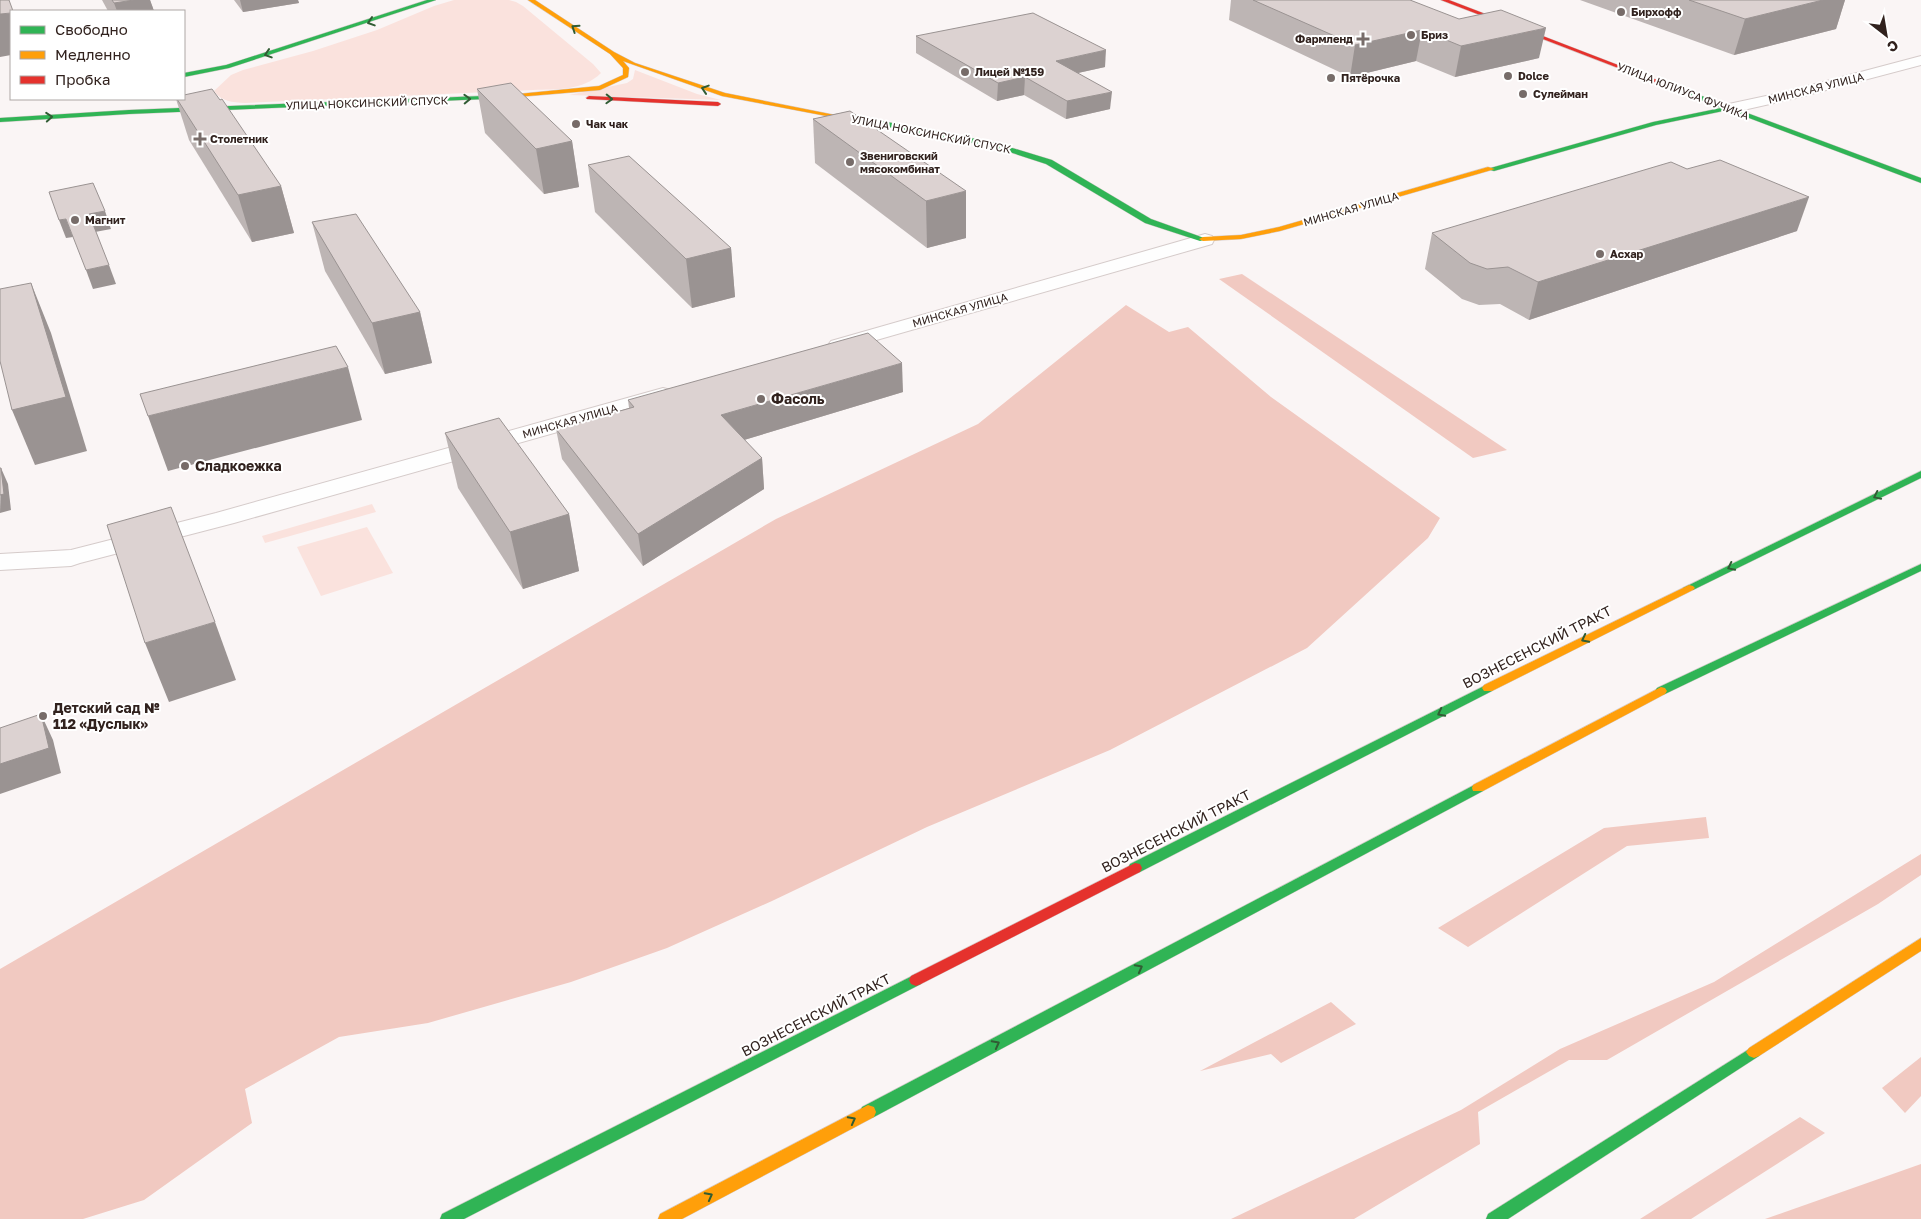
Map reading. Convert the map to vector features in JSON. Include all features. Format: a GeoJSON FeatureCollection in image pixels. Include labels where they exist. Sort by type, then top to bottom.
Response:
{"type":"FeatureCollection","features":[{"type":"Feature","properties":{"kind":"street"},"geometry":{"type":"LineString","coordinates":[[185,76],[228,67],[382,18],[420,2],[433,0]]}},
{"type":"Feature","properties":{"kind":"street","name":"УЛИЦА ЮЛИУСА ФУЧИКА"},"geometry":{"type":"LineString","coordinates":[[1444,0],[1921,181]]}},
{"type":"Feature","properties":{"kind":"street","name":"УЛИЦА НОКСИНСКИЙ СПУСК"},"geometry":{"type":"LineString","coordinates":[[535,1],[612,53],[633,64],[724,95],[996,145],[1049,162],[1148,221],[1205,240]]}},
{"type":"Feature","properties":{"kind":"street","name":"УЛИЦА НОКСИНСКИЙ СПУСК"},"geometry":{"type":"LineString","coordinates":[[0,120],[226,108],[508,97],[579,91],[614,84],[626,76],[626,68],[612,53]]}},
{"type":"Feature","properties":{"kind":"street","name":"МИНСКАЯ УЛИЦА"},"geometry":{"type":"LineString","coordinates":[[816,351],[1205,240],[1241,237],[1280,229],[1656,123],[1791,95],[1921,60]]}},
{"type":"Feature","properties":{"kind":"street"},"geometry":{"type":"LineString","coordinates":[[207,83],[228,67]]}},
{"type":"Feature","properties":{"kind":"street"},"geometry":{"type":"LineString","coordinates":[[205,95],[226,108]]}},
{"type":"Feature","properties":{"kind":"street","name":"УЛИЦА НОКСИНСКИЙ СПУСК"},"geometry":{"type":"LineString","coordinates":[[508,97],[587,98],[787,108]]}},
{"type":"Feature","properties":{"kind":"street","name":"МИНСКАЯ УЛИЦА"},"geometry":{"type":"LineString","coordinates":[[0,562],[71,558],[225,518],[683,389]]}},
{"type":"Feature","properties":{"kind":"street","name":"ВОЗНЕСЕНСКИЙ ТРАКТ"},"geometry":{"type":"LineString","coordinates":[[448,1219],[1590,636],[1921,474]]}},
{"type":"Feature","properties":{"kind":"street"},"geometry":{"type":"LineString","coordinates":[[666,1219],[1659,692],[1921,567]]}},
{"type":"Feature","properties":{"kind":"street"},"geometry":{"type":"LineString","coordinates":[[1494,1219],[1584,1164],[1921,944]]}},
{"type":"Feature","properties":{"kind":"shaded area"},"geometry":{"type":"Polygon","coordinates":[[[454,0],[509,0],[516,2],[593,64],[601,73],[594,79],[578,86],[551,89],[245,103],[224,99],[214,91],[231,75],[243,70],[313,51],[377,30],[434,6],[454,0]]]}},
{"type":"Feature","properties":{"kind":"shaded area"},"geometry":{"type":"Polygon","coordinates":[[[635,70],[697,94],[721,100],[569,95],[627,83],[633,79],[635,70]]]}},
{"type":"Feature","properties":{"kind":"shaded area"},"geometry":{"type":"Polygon","coordinates":[[[1242,274],[1507,450],[1473,458],[1219,279],[1242,274]]]}},
{"type":"Feature","properties":{"kind":"shaded area"},"geometry":{"type":"Polygon","coordinates":[[[1126,305],[1169,332],[1188,327],[1271,397],[1440,518],[1428,538],[1307,648],[1110,750],[927,827],[772,901],[667,948],[571,982],[428,1023],[339,1037],[245,1089],[252,1123],[144,1200],[83,1219],[0,1219],[0,969],[776,519],[978,424],[1126,305]]]}},
{"type":"Feature","properties":{"kind":"shaded area"},"geometry":{"type":"Polygon","coordinates":[[[372,504],[376,512],[265,543],[262,536],[372,504]]]}},
{"type":"Feature","properties":{"kind":"shaded area"},"geometry":{"type":"Polygon","coordinates":[[[367,527],[393,573],[321,596],[297,547],[367,527]]]}},
{"type":"Feature","properties":{"kind":"shaded area"},"geometry":{"type":"Polygon","coordinates":[[[1706,817],[1709,838],[1627,846],[1468,947],[1438,928],[1604,828],[1706,817]]]}},
{"type":"Feature","properties":{"kind":"shaded area"},"geometry":{"type":"Polygon","coordinates":[[[1921,854],[1921,875],[1878,904],[1607,1060],[1569,1060],[1478,1112],[1480,1144],[1354,1219],[1231,1219],[1461,1110],[1560,1049],[1714,982],[1921,854]]]}},
{"type":"Feature","properties":{"kind":"shaded area"},"geometry":{"type":"Polygon","coordinates":[[[1331,1002],[1356,1024],[1281,1063],[1271,1054],[1200,1071],[1331,1002]]]}},
{"type":"Feature","properties":{"kind":"shaded area"},"geometry":{"type":"Polygon","coordinates":[[[1921,1057],[1921,1096],[1905,1113],[1882,1088],[1921,1057]]]}},
{"type":"Feature","properties":{"kind":"shaded area"},"geometry":{"type":"Polygon","coordinates":[[[1800,1117],[1825,1133],[1691,1219],[1640,1219],[1800,1117]]]}},
{"type":"Feature","properties":{"kind":"shaded area"},"geometry":{"type":"Polygon","coordinates":[[[1921,1164],[1921,1219],[1765,1219],[1921,1164]]]}},
{"type":"Feature","properties":{"kind":"building"},"geometry":{"type":"Polygon","coordinates":[[[0,0],[9,0],[13,10],[10,10],[10,13],[0,14],[0,0]]]}},
{"type":"Feature","properties":{"kind":"building"},"geometry":{"type":"Polygon","coordinates":[[[112,0],[134,0],[114,3],[112,0]]]}},
{"type":"Feature","properties":{"kind":"building"},"geometry":{"type":"Polygon","coordinates":[[[1253,0],[1410,0],[1459,19],[1501,10],[1546,28],[1461,46],[1422,30],[1355,45],[1253,0]]]}},
{"type":"Feature","properties":{"kind":"building"},"geometry":{"type":"Polygon","coordinates":[[[1689,0],[1823,0],[1745,19],[1689,0]]]}},
{"type":"Feature","properties":{"kind":"building"},"geometry":{"type":"Polygon","coordinates":[[[1033,13],[1106,50],[1056,61],[1112,92],[1067,101],[1025,77],[998,83],[916,36],[1033,13]]]}},
{"type":"Feature","properties":{"kind":"building"},"geometry":{"type":"Polygon","coordinates":[[[511,83],[572,141],[536,149],[477,89],[511,83]]]}},
{"type":"Feature","properties":{"kind":"building"},"geometry":{"type":"Polygon","coordinates":[[[212,89],[220,100],[222,99],[281,186],[238,195],[178,100],[185,100],[185,95],[212,89]]]}},
{"type":"Feature","properties":{"kind":"building"},"geometry":{"type":"Polygon","coordinates":[[[850,111],[966,191],[926,201],[813,119],[850,111]]]}},
{"type":"Feature","properties":{"kind":"building"},"geometry":{"type":"Polygon","coordinates":[[[629,156],[731,248],[686,259],[588,165],[629,156]]]}},
{"type":"Feature","properties":{"kind":"building"},"geometry":{"type":"Polygon","coordinates":[[[1720,160],[1809,197],[1538,282],[1508,267],[1487,269],[1470,263],[1432,233],[1671,162],[1687,169],[1720,160]]]}},
{"type":"Feature","properties":{"kind":"building"},"geometry":{"type":"Polygon","coordinates":[[[93,183],[105,211],[89,214],[109,265],[86,270],[66,219],[59,220],[49,192],[93,183]]]}},
{"type":"Feature","properties":{"kind":"building"},"geometry":{"type":"Polygon","coordinates":[[[356,214],[420,312],[372,323],[312,222],[356,214]]]}},
{"type":"Feature","properties":{"kind":"building"},"geometry":{"type":"Polygon","coordinates":[[[31,283],[66,397],[12,410],[0,361],[0,289],[31,283]]]}},
{"type":"Feature","properties":{"kind":"building"},"geometry":{"type":"Polygon","coordinates":[[[868,333],[902,363],[721,415],[762,458],[638,534],[556,429],[634,407],[628,400],[868,333]]]}},
{"type":"Feature","properties":{"kind":"building"},"geometry":{"type":"Polygon","coordinates":[[[336,346],[348,367],[148,416],[140,394],[336,346]]]}},
{"type":"Feature","properties":{"kind":"building"},"geometry":{"type":"Polygon","coordinates":[[[499,418],[569,514],[510,532],[445,433],[499,418]]]}},
{"type":"Feature","properties":{"kind":"building"},"geometry":{"type":"Polygon","coordinates":[[[0,468],[4,494],[0,495],[0,468]]]}},
{"type":"Feature","properties":{"kind":"building"},"geometry":{"type":"Polygon","coordinates":[[[171,507],[215,622],[145,643],[107,525],[171,507]]]}},
{"type":"Feature","properties":{"kind":"building"},"geometry":{"type":"Polygon","coordinates":[[[41,714],[49,748],[0,764],[0,728],[41,714]]]}},
{"type":"Feature","properties":{"kind":"traffic: fast"},"geometry":{"type":"LineString","coordinates":[[185,75],[227,67],[433,0]]}},
{"type":"Feature","properties":{"kind":"traffic: fast"},"geometry":{"type":"LineString","coordinates":[[1667,85],[1921,181]]}},
{"type":"Feature","properties":{"kind":"traffic: fast"},"geometry":{"type":"LineString","coordinates":[[0,120],[129,112],[508,97]]}},
{"type":"Feature","properties":{"kind":"traffic: fast"},"geometry":{"type":"LineString","coordinates":[[1491,169],[1655,123],[1730,108]]}},
{"type":"Feature","properties":{"kind":"traffic: fast"},"geometry":{"type":"LineString","coordinates":[[837,116],[996,145],[1049,162],[1148,221],[1203,239]]}},
{"type":"Feature","properties":{"kind":"traffic: fast"},"geometry":{"type":"LineString","coordinates":[[1689,588],[1921,474]]}},
{"type":"Feature","properties":{"kind":"traffic: fast"},"geometry":{"type":"LineString","coordinates":[[1661,691],[1921,567]]}},
{"type":"Feature","properties":{"kind":"traffic: fast"},"geometry":{"type":"LineString","coordinates":[[1135,868],[1488,688]]}},
{"type":"Feature","properties":{"kind":"traffic: fast"},"geometry":{"type":"LineString","coordinates":[[868,1112],[1478,788]]}},
{"type":"Feature","properties":{"kind":"traffic: fast"},"geometry":{"type":"LineString","coordinates":[[448,1219],[916,980]]}},
{"type":"Feature","properties":{"kind":"traffic: fast"},"geometry":{"type":"LineString","coordinates":[[1494,1219],[1754,1052]]}},
{"type":"Feature","properties":{"kind":"traffic: slow"},"geometry":{"type":"LineString","coordinates":[[531,0],[612,53],[633,64],[724,95],[837,116]]}},
{"type":"Feature","properties":{"kind":"traffic: slow"},"geometry":{"type":"LineString","coordinates":[[508,97],[600,88],[626,76],[626,68],[612,53]]}},
{"type":"Feature","properties":{"kind":"traffic: slow"},"geometry":{"type":"LineString","coordinates":[[1203,239],[1241,237],[1280,229],[1491,169]]}},
{"type":"Feature","properties":{"kind":"traffic: slow"},"geometry":{"type":"LineString","coordinates":[[1488,688],[1689,588]]}},
{"type":"Feature","properties":{"kind":"traffic: slow"},"geometry":{"type":"LineString","coordinates":[[1478,788],[1661,691]]}},
{"type":"Feature","properties":{"kind":"traffic: slow"},"geometry":{"type":"LineString","coordinates":[[1754,1052],[1921,944]]}},
{"type":"Feature","properties":{"kind":"traffic: slow"},"geometry":{"type":"LineString","coordinates":[[666,1219],[868,1112]]}},
{"type":"Feature","properties":{"kind":"traffic: jam"},"geometry":{"type":"LineString","coordinates":[[1444,0],[1667,85]]}},
{"type":"Feature","properties":{"kind":"traffic: jam"},"geometry":{"type":"LineString","coordinates":[[589,98],[718,104]]}},
{"type":"Feature","properties":{"kind":"traffic: jam"},"geometry":{"type":"LineString","coordinates":[[916,980],[1135,868]]}},
{"type":"Feature","properties":{"kind":"place","name":"Бирхофф"},"geometry":{"type":"Point","coordinates":[1621,12]}},
{"type":"Feature","properties":{"kind":"place","name":"Бриз"},"geometry":{"type":"Point","coordinates":[1411,35]}},
{"type":"Feature","properties":{"kind":"place","name":"Фармленд"},"geometry":{"type":"Point","coordinates":[1363,39]}},
{"type":"Feature","properties":{"kind":"place","name":"Лицей №159"},"geometry":{"type":"Point","coordinates":[965,72]}},
{"type":"Feature","properties":{"kind":"place","name":"Dolce"},"geometry":{"type":"Point","coordinates":[1508,76]}},
{"type":"Feature","properties":{"kind":"place","name":"Пятёрочка"},"geometry":{"type":"Point","coordinates":[1331,78]}},
{"type":"Feature","properties":{"kind":"place","name":"Сулейман"},"geometry":{"type":"Point","coordinates":[1523,94]}},
{"type":"Feature","properties":{"kind":"place","name":"Чак чак"},"geometry":{"type":"Point","coordinates":[576,124]}},
{"type":"Feature","properties":{"kind":"place","name":"Столетник"},"geometry":{"type":"Point","coordinates":[200,139]}},
{"type":"Feature","properties":{"kind":"place","name":"Звениговский мясокомбинат"},"geometry":{"type":"Point","coordinates":[850,162]}},
{"type":"Feature","properties":{"kind":"place","name":"Магнит"},"geometry":{"type":"Point","coordinates":[75,220]}},
{"type":"Feature","properties":{"kind":"place","name":"Асхар"},"geometry":{"type":"Point","coordinates":[1600,254]}},
{"type":"Feature","properties":{"kind":"place","name":"Фасоль"},"geometry":{"type":"Point","coordinates":[761,399]}},
{"type":"Feature","properties":{"kind":"place","name":"Сладкоежка"},"geometry":{"type":"Point","coordinates":[185,466]}},
{"type":"Feature","properties":{"kind":"place","name":"Детский сад № 112 «Дуслык»"},"geometry":{"type":"Point","coordinates":[43,716]}}]}
